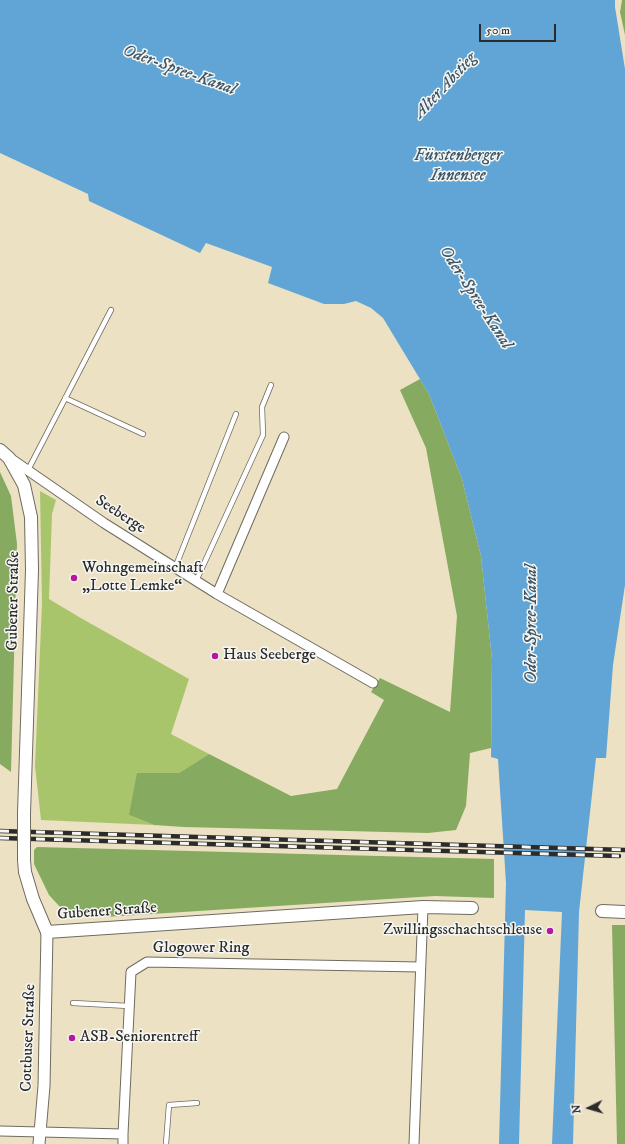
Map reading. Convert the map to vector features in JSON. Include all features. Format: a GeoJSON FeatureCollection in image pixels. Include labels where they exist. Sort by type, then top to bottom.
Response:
{"type":"FeatureCollection","features":[{"type":"Feature","properties":{"kind":"main road","name":"Gubener Straße"},"geometry":{"type":"LineString","coordinates":[[5,454],[24,485],[31,517],[32,570],[24,813],[24,860],[25,872],[33,899],[47,932],[423,906],[472,908]]}},
{"type":"Feature","properties":{"kind":"main road"},"geometry":{"type":"LineString","coordinates":[[602,911],[625,912]]}},
{"type":"Feature","properties":{"kind":"street"},"geometry":{"type":"LineString","coordinates":[[217,594],[284,437]]}},
{"type":"Feature","properties":{"kind":"street","name":"Seeberge"},"geometry":{"type":"LineString","coordinates":[[5,454],[104,523],[175,568],[217,594],[373,683]]}},
{"type":"Feature","properties":{"kind":"street"},"geometry":{"type":"LineString","coordinates":[[414,1144],[423,906]]}},
{"type":"Feature","properties":{"kind":"street","name":"Cottbuser Straße"},"geometry":{"type":"LineString","coordinates":[[40,1138],[47,932]]}},
{"type":"Feature","properties":{"kind":"street","name":"Glogower Ring"},"geometry":{"type":"LineString","coordinates":[[123,1144],[131,972],[147,962],[420,967]]}},
{"type":"Feature","properties":{"kind":"street"},"geometry":{"type":"LineString","coordinates":[[0,1131],[40,1138],[123,1134]]}},
{"type":"Feature","properties":{"kind":"lane"},"geometry":{"type":"LineString","coordinates":[[28,470],[111,310]]}},
{"type":"Feature","properties":{"kind":"lane"},"geometry":{"type":"LineString","coordinates":[[196,581],[263,435],[262,407],[271,385]]}},
{"type":"Feature","properties":{"kind":"lane"},"geometry":{"type":"LineString","coordinates":[[65,398],[142,434]]}},
{"type":"Feature","properties":{"kind":"lane"},"geometry":{"type":"LineString","coordinates":[[175,568],[236,414]]}},
{"type":"Feature","properties":{"kind":"lane"},"geometry":{"type":"LineString","coordinates":[[74,1003],[129,1006]]}},
{"type":"Feature","properties":{"kind":"lane"},"geometry":{"type":"LineString","coordinates":[[166,1144],[169,1105],[197,1103]]}},
{"type":"Feature","properties":{"kind":"green space"},"geometry":{"type":"Polygon","coordinates":[[[622,0],[625,0],[625,35],[620,12],[622,0]]]}},
{"type":"Feature","properties":{"kind":"green space"},"geometry":{"type":"Polygon","coordinates":[[[420,379],[429,394],[462,479],[481,556],[492,659],[491,748],[470,753],[466,806],[456,830],[428,833],[184,827],[154,825],[129,815],[137,773],[179,773],[209,754],[291,796],[337,789],[384,700],[371,692],[380,678],[450,712],[457,616],[426,448],[400,390],[420,379]]]}},
{"type":"Feature","properties":{"kind":"green space"},"geometry":{"type":"Polygon","coordinates":[[[0,472],[11,496],[17,544],[11,772],[0,764],[0,472]]]}},
{"type":"Feature","properties":{"kind":"green space"},"geometry":{"type":"Polygon","coordinates":[[[40,491],[56,500],[52,514],[49,599],[189,679],[171,734],[209,754],[179,773],[158,773],[129,815],[154,825],[41,820],[35,766],[42,603],[40,491]]]}},
{"type":"Feature","properties":{"kind":"green space"},"geometry":{"type":"Polygon","coordinates":[[[37,847],[494,859],[494,898],[435,896],[104,917],[91,916],[61,908],[49,895],[34,864],[34,850],[37,847]]]}},
{"type":"Feature","properties":{"kind":"green space"},"geometry":{"type":"Polygon","coordinates":[[[612,925],[625,925],[625,1144],[617,1144],[612,925]]]}},
{"type":"Feature","properties":{"kind":"water","name":"Fürstenberger Innensee"},"geometry":{"type":"Polygon","coordinates":[[[0,0],[615,0],[625,69],[625,585],[613,665],[606,758],[596,758],[579,912],[573,1144],[552,1144],[562,912],[525,910],[519,1144],[499,1144],[506,883],[498,759],[491,757],[492,659],[481,556],[462,479],[429,394],[383,318],[371,308],[356,301],[344,304],[324,304],[268,283],[272,267],[206,243],[200,253],[89,201],[88,194],[0,153],[0,0]]]}},
{"type":"Feature","properties":{"kind":"railway"},"geometry":{"type":"LineString","coordinates":[[0,831],[625,850]]}},
{"type":"Feature","properties":{"kind":"railway"},"geometry":{"type":"LineString","coordinates":[[0,838],[619,856]]}},
{"type":"Feature","properties":{"kind":"place","name":"Wohngemeinschaft „Lotte Lemke“"},"geometry":{"type":"Point","coordinates":[74,578]}},
{"type":"Feature","properties":{"kind":"place","name":"Haus Seeberge"},"geometry":{"type":"Point","coordinates":[215,656]}},
{"type":"Feature","properties":{"kind":"place","name":"Zwillingsschachtschleuse"},"geometry":{"type":"Point","coordinates":[550,931]}},
{"type":"Feature","properties":{"kind":"place","name":"ASB-Seniorentreff"},"geometry":{"type":"Point","coordinates":[72,1038]}},
{"type":"Feature","properties":{"kind":"water label","name":"Oder-Spree-Kanal"},"geometry":{"type":"Point","coordinates":[179,71]}},
{"type":"Feature","properties":{"kind":"water label","name":"Alter Abstieg"},"geometry":{"type":"Point","coordinates":[446,86]}},
{"type":"Feature","properties":{"kind":"water label","name":"Oder-Spree-Kanal"},"geometry":{"type":"Point","coordinates":[475,298]}},
{"type":"Feature","properties":{"kind":"water label","name":"Oder-Spree-Kanal"},"geometry":{"type":"Point","coordinates":[532,624]}}]}
